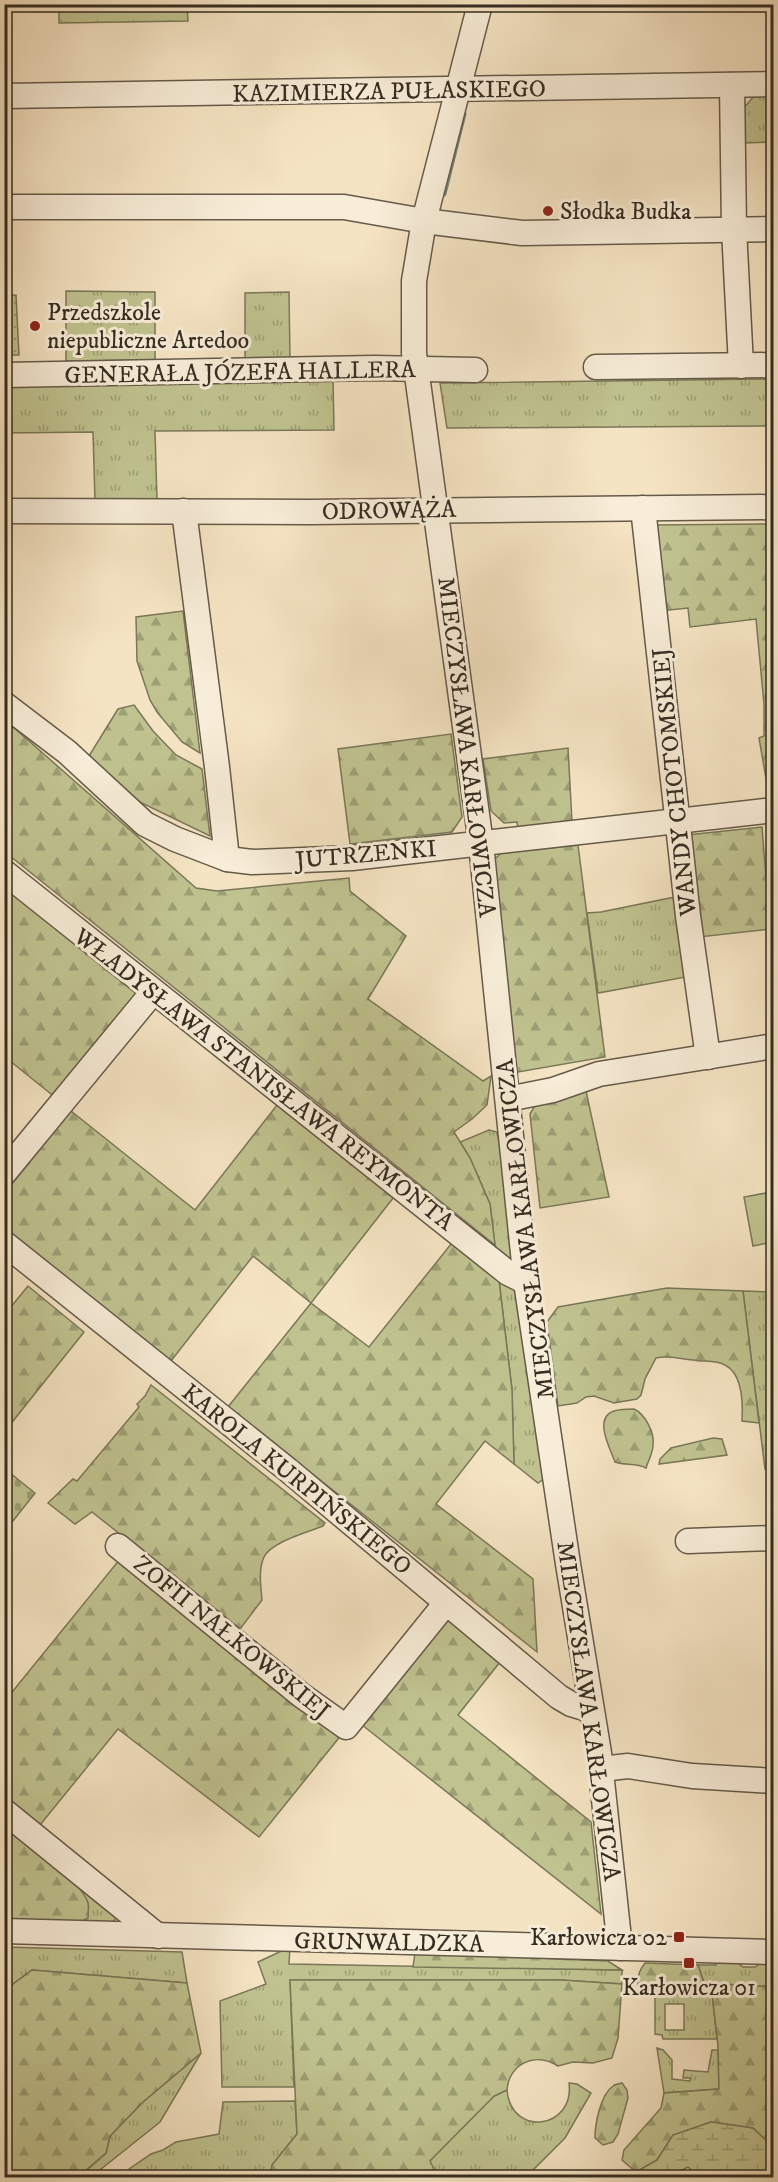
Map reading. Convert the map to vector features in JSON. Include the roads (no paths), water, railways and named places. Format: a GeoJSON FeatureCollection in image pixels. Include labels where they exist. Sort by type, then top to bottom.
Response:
{"type":"FeatureCollection","features":[{"type":"Feature","properties":{"kind":"street","name":"MIECZYSŁAWA KARŁOWICZA"},"geometry":{"type":"LineString","coordinates":[[480,4],[424,220],[414,281],[416,369],[437,509],[481,844],[526,1282],[601,1769],[620,1948]]}},
{"type":"Feature","properties":{"kind":"street","name":"KAZIMIERZA PUŁASKIEGO"},"geometry":{"type":"LineString","coordinates":[[4,96],[774,84]]}},
{"type":"Feature","properties":{"kind":"street"},"geometry":{"type":"LineString","coordinates":[[732,85],[734,229],[741,366]]}},
{"type":"Feature","properties":{"kind":"street"},"geometry":{"type":"LineString","coordinates":[[4,207],[344,207],[522,233],[774,229]]}},
{"type":"Feature","properties":{"kind":"street"},"geometry":{"type":"LineString","coordinates":[[596,368],[774,366]]}},
{"type":"Feature","properties":{"kind":"street","name":"GENERAŁA JÓZEFA HALLERA"},"geometry":{"type":"LineString","coordinates":[[4,375],[374,368],[475,370]]}},
{"type":"Feature","properties":{"kind":"street","name":"ODROWĄŻA"},"geometry":{"type":"LineString","coordinates":[[4,512],[774,507]]}},
{"type":"Feature","properties":{"kind":"street","name":"WANDY CHOTOMSKIEJ"},"geometry":{"type":"LineString","coordinates":[[643,508],[688,916],[708,1057]]}},
{"type":"Feature","properties":{"kind":"street"},"geometry":{"type":"LineString","coordinates":[[184,511],[227,859]]}},
{"type":"Feature","properties":{"kind":"street","name":"JUTRZENKI"},"geometry":{"type":"LineString","coordinates":[[4,704],[67,752],[145,824],[175,839],[227,859],[252,862],[352,858],[774,810]]}},
{"type":"Feature","properties":{"kind":"street","name":"WŁADYSŁAWA STANISŁAWA REYMONTA"},"geometry":{"type":"LineString","coordinates":[[4,872],[498,1265],[526,1282]]}},
{"type":"Feature","properties":{"kind":"street"},"geometry":{"type":"LineString","coordinates":[[4,1173],[153,992]]}},
{"type":"Feature","properties":{"kind":"street"},"geometry":{"type":"LineString","coordinates":[[508,1099],[553,1090],[599,1074],[774,1046]]}},
{"type":"Feature","properties":{"kind":"street","name":"KAROLA KURPIŃSKIEGO"},"geometry":{"type":"LineString","coordinates":[[4,1243],[288,1470],[559,1697],[571,1704],[591,1710]]}},
{"type":"Feature","properties":{"kind":"street"},"geometry":{"type":"LineString","coordinates":[[688,1541],[774,1538]]}},
{"type":"Feature","properties":{"kind":"street","name":"ZOFII NAŁKOWSKIEJ"},"geometry":{"type":"LineString","coordinates":[[118,1546],[301,1695],[346,1727],[447,1603]]}},
{"type":"Feature","properties":{"kind":"street"},"geometry":{"type":"LineString","coordinates":[[601,1769],[628,1766],[692,1776],[774,1781]]}},
{"type":"Feature","properties":{"kind":"street"},"geometry":{"type":"LineString","coordinates":[[4,1811],[158,1936]]}},
{"type":"Feature","properties":{"kind":"street","name":"GRUNWALDZKA"},"geometry":{"type":"LineString","coordinates":[[4,1931],[774,1952]]}},
{"type":"Feature","properties":{"kind":"waterway"},"geometry":{"type":"LineString","coordinates":[[444,194],[464,114]]}},
{"type":"Feature","properties":{"kind":"place","name":"Słodka Budka"},"geometry":{"type":"Point","coordinates":[548,211]}},
{"type":"Feature","properties":{"kind":"place","name":"Przedszkole niepubliczne Artedoo"},"geometry":{"type":"Point","coordinates":[35,326]}},
{"type":"Feature","properties":{"kind":"place","name":"Karłowicza 02"},"geometry":{"type":"Point","coordinates":[679,1937]}},
{"type":"Feature","properties":{"kind":"place","name":"Karłowicza 01"},"geometry":{"type":"Point","coordinates":[689,1963]}}]}
